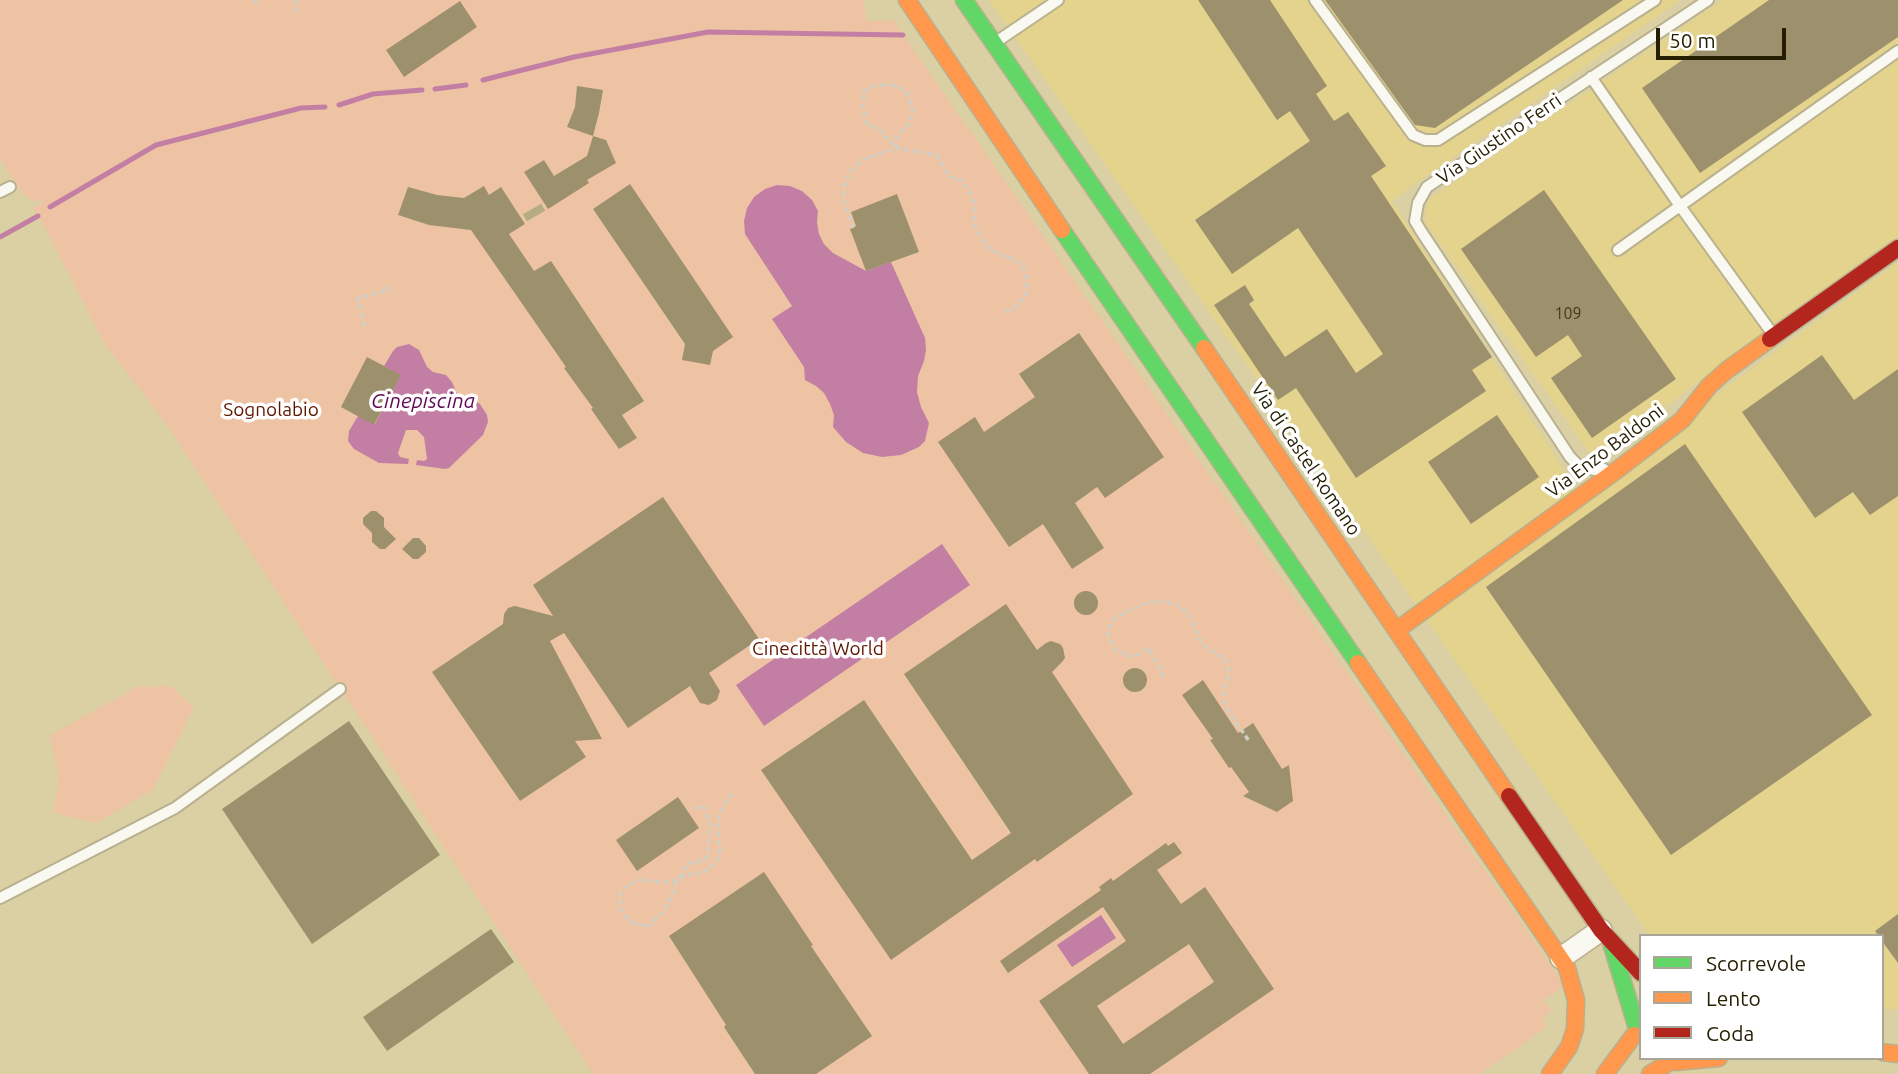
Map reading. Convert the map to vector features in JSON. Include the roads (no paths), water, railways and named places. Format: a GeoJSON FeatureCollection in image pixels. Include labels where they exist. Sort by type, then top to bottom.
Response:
{"type":"FeatureCollection","features":[{"type":"Feature","properties":{"kind":"main road"},"geometry":{"type":"LineString","coordinates":[[907,0],[1567,968],[1574,988],[1576,1019],[1569,1047],[1550,1074]]}},
{"type":"Feature","properties":{"kind":"main road","name":"Via di Castel Romano"},"geometry":{"type":"LineString","coordinates":[[964,0],[1605,937],[1639,971]]}},
{"type":"Feature","properties":{"kind":"main road","name":"Via Enzo Baldoni"},"geometry":{"type":"LineString","coordinates":[[1397,630],[1682,420],[1709,386],[1727,370],[1898,248]]}},
{"type":"Feature","properties":{"kind":"main road","name":"Via di Castel Romano"},"geometry":{"type":"LineString","coordinates":[[1605,937],[1637,1026],[1636,1045],[1639,1050]]}},
{"type":"Feature","properties":{"kind":"main road"},"geometry":{"type":"LineString","coordinates":[[1605,1074],[1637,1026]]}},
{"type":"Feature","properties":{"kind":"main road"},"geometry":{"type":"LineString","coordinates":[[1650,1060],[1656,1064],[1696,1060]]}},
{"type":"Feature","properties":{"kind":"main road"},"geometry":{"type":"LineString","coordinates":[[1650,1074],[1674,1062]]}},
{"type":"Feature","properties":{"kind":"street"},"geometry":{"type":"LineString","coordinates":[[1560,957],[1605,937]]}},
{"type":"Feature","properties":{"kind":"lane"},"geometry":{"type":"LineString","coordinates":[[994,43],[1058,0]]}},
{"type":"Feature","properties":{"kind":"lane"},"geometry":{"type":"LineString","coordinates":[[1315,0],[1413,135],[1425,140],[1438,140],[1655,0]]}},
{"type":"Feature","properties":{"kind":"lane","name":"Via Giustino Ferri"},"geometry":{"type":"LineString","coordinates":[[1621,467],[1594,470],[1578,465],[1570,457],[1415,221],[1418,203],[1427,187],[1708,0]]}},
{"type":"Feature","properties":{"kind":"lane"},"geometry":{"type":"LineString","coordinates":[[1618,250],[1898,51]]}},
{"type":"Feature","properties":{"kind":"lane"},"geometry":{"type":"LineString","coordinates":[[1591,77],[1774,336]]}},
{"type":"Feature","properties":{"kind":"lane"},"geometry":{"type":"LineString","coordinates":[[0,898],[175,808],[340,689]]}},
{"type":"Feature","properties":{"kind":"water"},"geometry":{"type":"Polygon","coordinates":[[[777,185],[802,191],[812,200],[818,211],[819,234],[833,253],[866,271],[891,262],[925,338],[926,350],[918,376],[917,392],[929,423],[925,441],[919,447],[901,455],[882,457],[863,453],[846,442],[833,427],[834,415],[824,393],[805,380],[804,367],[772,319],[792,306],[745,234],[747,208],[754,197],[777,185]]]}},
{"type":"Feature","properties":{"kind":"water","name":"Cinepiscina"},"geometry":{"type":"Polygon","coordinates":[[[409,344],[419,350],[427,367],[433,372],[446,375],[457,394],[480,404],[487,415],[488,422],[483,435],[449,468],[416,465],[417,460],[427,459],[424,437],[417,430],[406,430],[398,453],[400,457],[409,459],[408,464],[379,463],[354,449],[348,441],[349,431],[358,416],[375,424],[400,376],[384,366],[397,347],[409,344]]]}},
{"type":"Feature","properties":{"kind":"water"},"geometry":{"type":"Polygon","coordinates":[[[942,544],[970,585],[764,726],[736,685],[942,544]]]}},
{"type":"Feature","properties":{"kind":"water"},"geometry":{"type":"Polygon","coordinates":[[[1101,915],[1116,938],[1072,967],[1057,945],[1101,915]]]}},
{"type":"Feature","properties":{"kind":"waterway"},"geometry":{"type":"LineString","coordinates":[[483,80],[574,57],[708,32],[903,35]]}},
{"type":"Feature","properties":{"kind":"waterway"},"geometry":{"type":"LineString","coordinates":[[435,89],[466,85]]}},
{"type":"Feature","properties":{"kind":"waterway"},"geometry":{"type":"LineString","coordinates":[[339,105],[373,94],[422,90]]}},
{"type":"Feature","properties":{"kind":"waterway"},"geometry":{"type":"LineString","coordinates":[[50,207],[156,145],[301,108],[325,107]]}},
{"type":"Feature","properties":{"kind":"waterway"},"geometry":{"type":"LineString","coordinates":[[0,237],[38,216]]}},
{"type":"Feature","properties":{"kind":"tunnel"},"geometry":{"type":"LineString","coordinates":[[532,209],[536,216]]}},
{"type":"Feature","properties":{"kind":"park label","name":"Sognolabio"},"geometry":{"type":"Point","coordinates":[271,410]}},
{"type":"Feature","properties":{"kind":"park label","name":"Cinecittà World"},"geometry":{"type":"Point","coordinates":[818,649]}}]}
